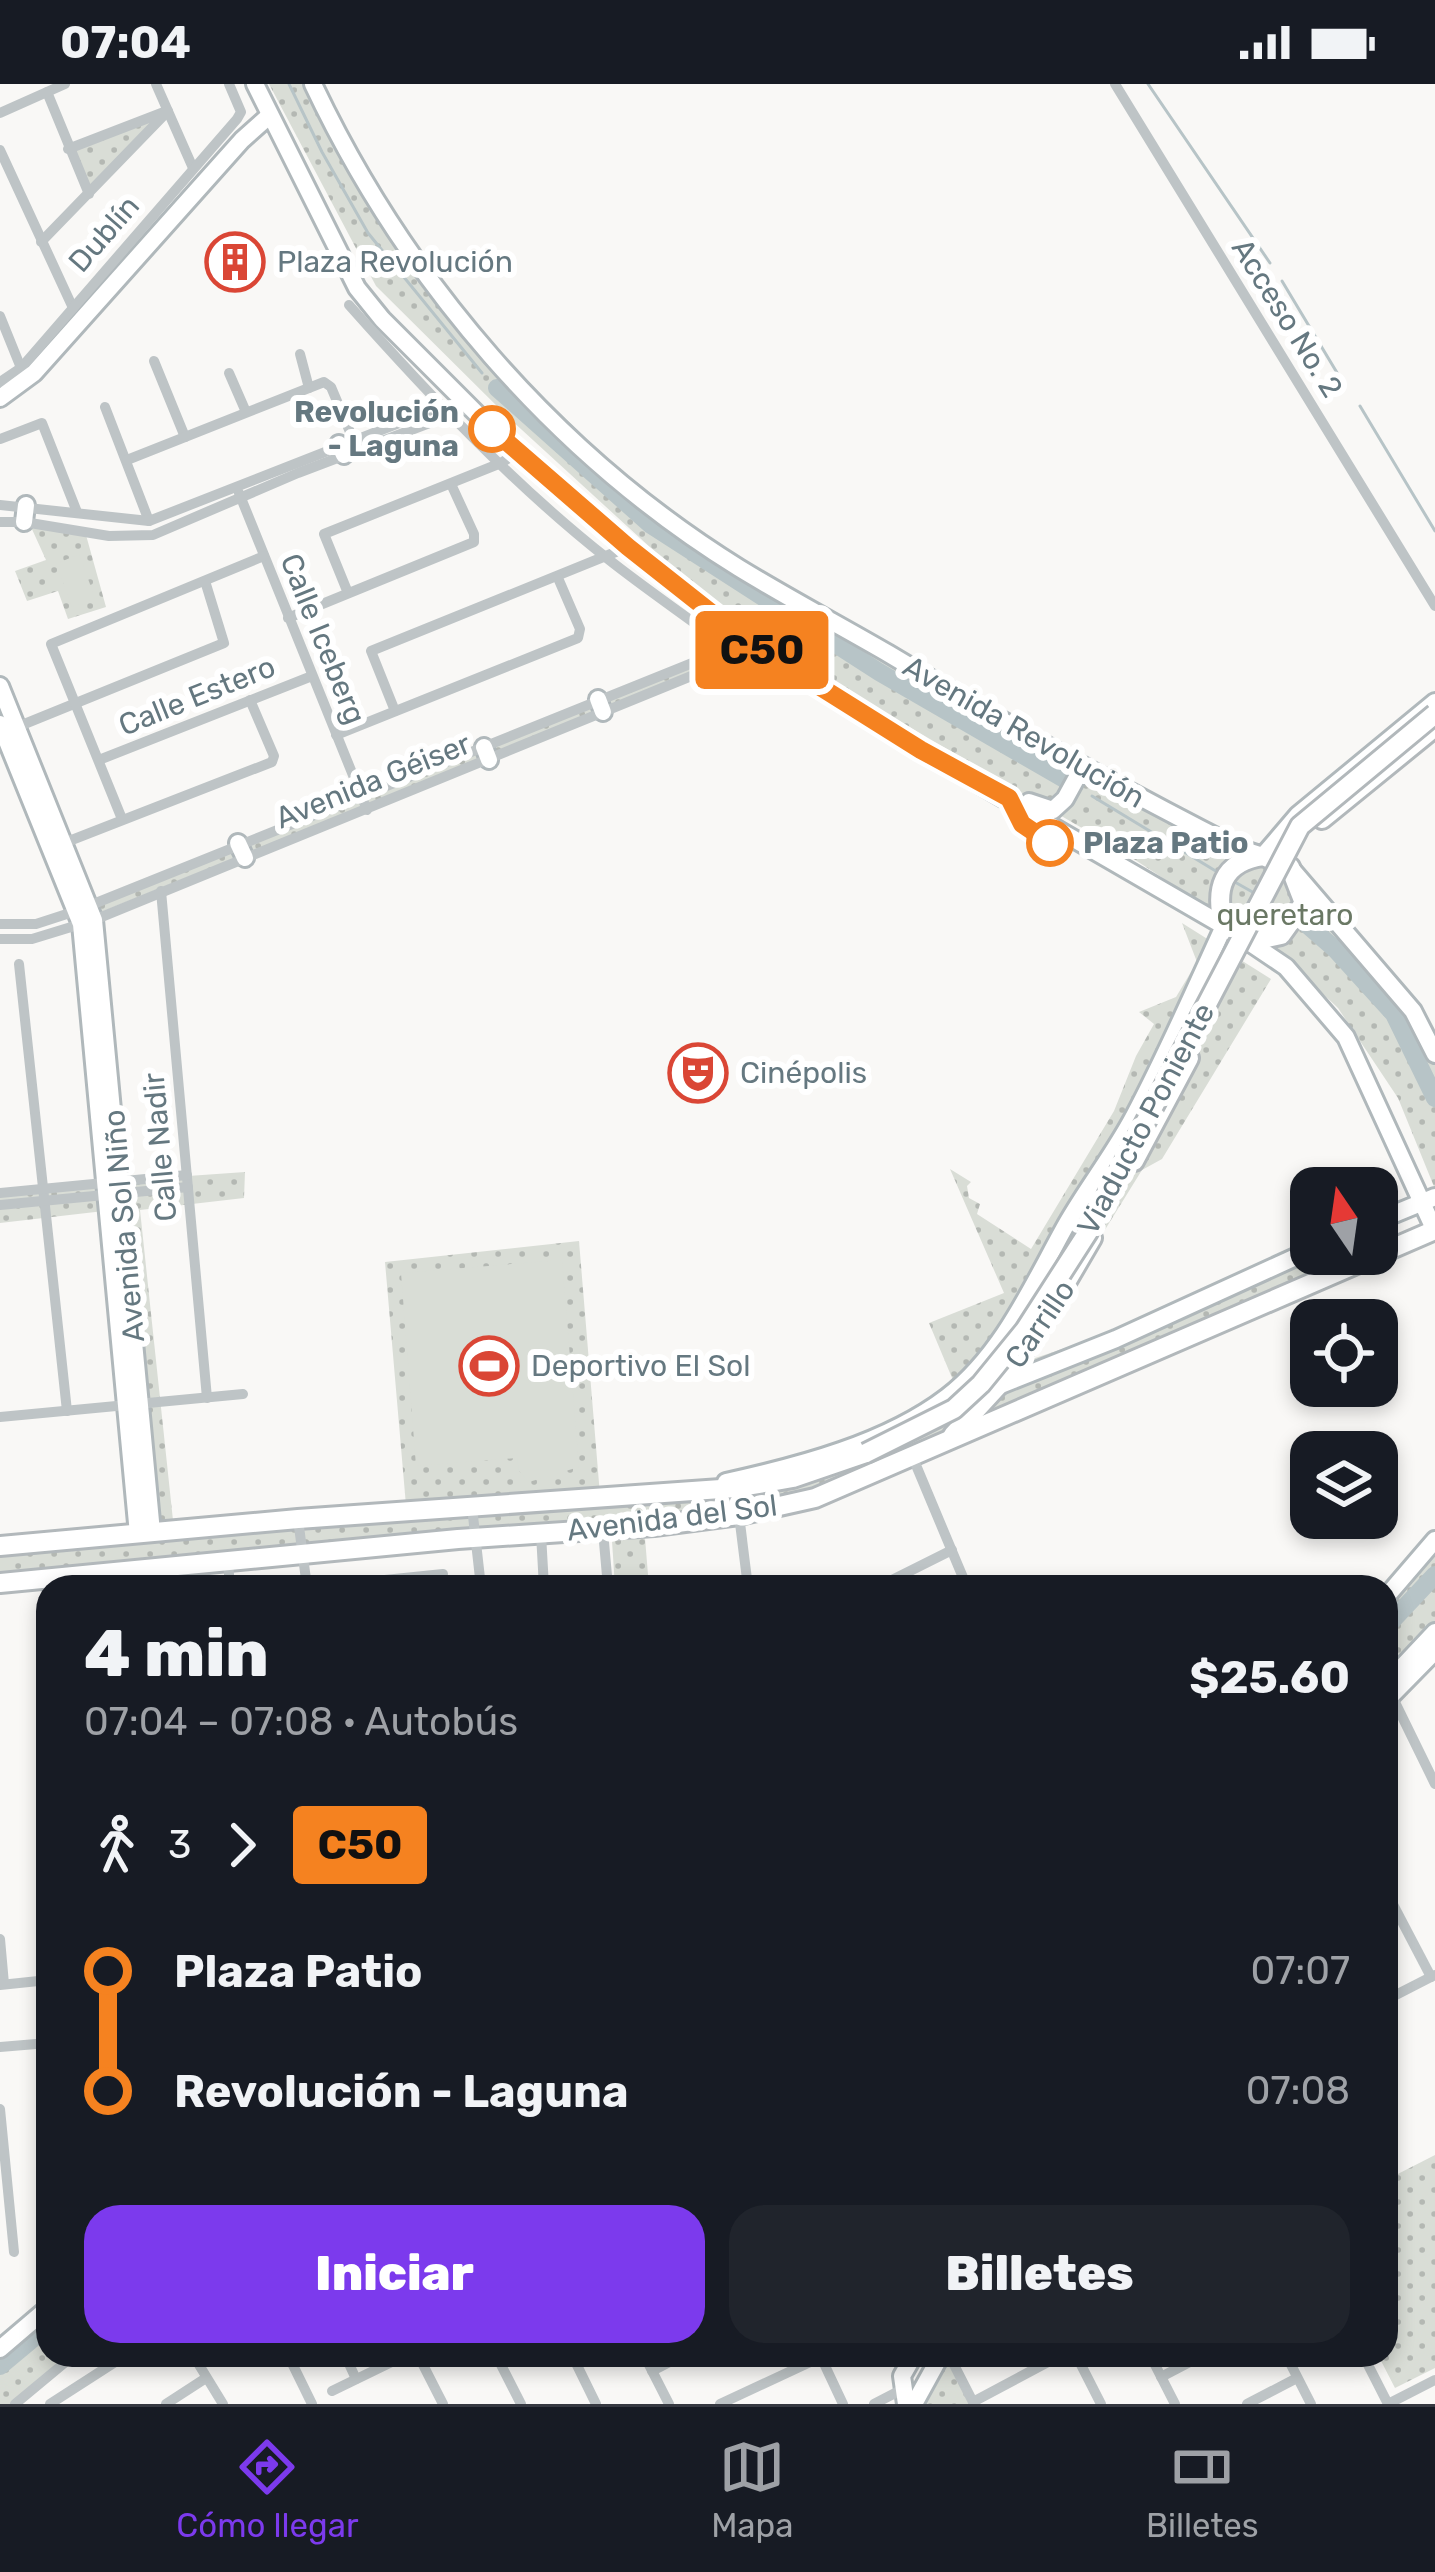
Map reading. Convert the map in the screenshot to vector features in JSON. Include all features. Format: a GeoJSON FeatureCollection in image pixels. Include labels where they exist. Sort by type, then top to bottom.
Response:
{"type":"FeatureCollection","features":[{"type":"Feature","properties":{"kind":"main road"},"geometry":{"type":"LineString","coordinates":[[255,84],[357,288],[455,407],[518,452],[748,649],[1225,926],[1286,968],[1346,1037],[1429,1199],[1435,1230]]}},
{"type":"Feature","properties":{"kind":"main road","name":"Avenida Revolución"},"geometry":{"type":"LineString","coordinates":[[314,84],[359,176],[417,263],[504,368],[618,479],[739,568],[1081,771],[1263,856]]}},
{"type":"Feature","properties":{"kind":"main road"},"geometry":{"type":"LineString","coordinates":[[0,398],[34,374],[242,140],[270,115]]}},
{"type":"Feature","properties":{"kind":"main road"},"geometry":{"type":"LineString","coordinates":[[0,686],[8,726],[85,915]]}},
{"type":"Feature","properties":{"kind":"main road"},"geometry":{"type":"LineString","coordinates":[[1263,856],[1298,814],[1435,702]]}},
{"type":"Feature","properties":{"kind":"main road","name":"Viaducto Poniente"},"geometry":{"type":"LineString","coordinates":[[812,1473],[866,1454],[954,1409],[981,1384],[1025,1330],[1088,1232],[1300,826],[1435,714]]}},
{"type":"Feature","properties":{"kind":"main road"},"geometry":{"type":"LineString","coordinates":[[1289,867],[1310,829],[1435,728]]}},
{"type":"Feature","properties":{"kind":"main road"},"geometry":{"type":"LineString","coordinates":[[981,784],[997,784],[1044,810],[1053,810],[1081,771]]}},
{"type":"Feature","properties":{"kind":"main road"},"geometry":{"type":"LineString","coordinates":[[30,778],[64,843],[85,915]]}},
{"type":"Feature","properties":{"kind":"main road"},"geometry":{"type":"LineString","coordinates":[[1225,926],[1218,905],[1226,875],[1241,860],[1263,856],[1289,867],[1413,1011],[1435,1054]]}},
{"type":"Feature","properties":{"kind":"main road"},"geometry":{"type":"LineString","coordinates":[[1249,942],[1281,935],[1304,903],[1289,867]]}},
{"type":"Feature","properties":{"kind":"main road","name":"Avenida Sol Niño"},"geometry":{"type":"LineString","coordinates":[[85,915],[145,1533]]}},
{"type":"Feature","properties":{"kind":"main road","name":"Avenida del Sol"},"geometry":{"type":"LineString","coordinates":[[692,1489],[815,1458],[925,1413],[951,1394],[1021,1310],[1068,1222],[1132,1120],[1225,926]]}},
{"type":"Feature","properties":{"kind":"main road","name":"Carrillo"},"geometry":{"type":"LineString","coordinates":[[949,1441],[998,1387],[1074,1273],[1249,942]]}},
{"type":"Feature","properties":{"kind":"main road"},"geometry":{"type":"LineString","coordinates":[[1398,1212],[1429,1199]]}},
{"type":"Feature","properties":{"kind":"main road","name":"Avenida del Sol"},"geometry":{"type":"LineString","coordinates":[[149,1575],[228,1562],[603,1531],[740,1515],[815,1498],[1435,1230]]}},
{"type":"Feature","properties":{"kind":"main road"},"geometry":{"type":"LineString","coordinates":[[998,1387],[1290,1260]]}},
{"type":"Feature","properties":{"kind":"main road","name":"Avenida del Sol"},"geometry":{"type":"LineString","coordinates":[[0,1546],[735,1487],[812,1473]]}},
{"type":"Feature","properties":{"kind":"main road"},"geometry":{"type":"LineString","coordinates":[[1398,1583],[1435,1540]]}},
{"type":"Feature","properties":{"kind":"main road","name":"Avenida del Sol"},"geometry":{"type":"LineString","coordinates":[[0,1583],[36,1582]]}},
{"type":"Feature","properties":{"kind":"main road"},"geometry":{"type":"LineString","coordinates":[[1398,1679],[1435,1632]]}},
{"type":"Feature","properties":{"kind":"main road"},"geometry":{"type":"LineString","coordinates":[[1398,1683],[1435,1651]]}},
{"type":"Feature","properties":{"kind":"main road"},"geometry":{"type":"LineString","coordinates":[[0,2349],[36,2318]]}},
{"type":"Feature","properties":{"kind":"main road"},"geometry":{"type":"LineString","coordinates":[[907,2367],[902,2376],[907,2399]]}},
{"type":"Feature","properties":{"kind":"main road"},"geometry":{"type":"LineString","coordinates":[[907,2399],[935,2367]]}},
{"type":"Feature","properties":{"kind":"street"},"geometry":{"type":"LineString","coordinates":[[0,113],[64,84]]}},
{"type":"Feature","properties":{"kind":"street"},"geometry":{"type":"LineString","coordinates":[[156,84],[193,168]]}},
{"type":"Feature","properties":{"kind":"street","name":"Dublín"},"geometry":{"type":"LineString","coordinates":[[0,382],[21,368],[241,112],[229,84]]}},
{"type":"Feature","properties":{"kind":"street","name":"Acceso No. 2"},"geometry":{"type":"LineString","coordinates":[[1115,84],[1435,606]]}},
{"type":"Feature","properties":{"kind":"street"},"geometry":{"type":"LineString","coordinates":[[46,92],[89,194]]}},
{"type":"Feature","properties":{"kind":"street"},"geometry":{"type":"LineString","coordinates":[[68,149],[167,111]]}},
{"type":"Feature","properties":{"kind":"street"},"geometry":{"type":"LineString","coordinates":[[41,242],[167,111]]}},
{"type":"Feature","properties":{"kind":"street"},"geometry":{"type":"LineString","coordinates":[[0,150],[73,308]]}},
{"type":"Feature","properties":{"kind":"street"},"geometry":{"type":"LineString","coordinates":[[350,305],[455,407],[501,463],[605,557],[727,647]]}},
{"type":"Feature","properties":{"kind":"street"},"geometry":{"type":"LineString","coordinates":[[0,316],[21,368]]}},
{"type":"Feature","properties":{"kind":"street"},"geometry":{"type":"LineString","coordinates":[[300,354],[309,388]]}},
{"type":"Feature","properties":{"kind":"street"},"geometry":{"type":"LineString","coordinates":[[154,361],[185,437]]}},
{"type":"Feature","properties":{"kind":"street"},"geometry":{"type":"LineString","coordinates":[[229,373],[246,412]]}},
{"type":"Feature","properties":{"kind":"street"},"geometry":{"type":"LineString","coordinates":[[127,460],[328,382],[345,446]]}},
{"type":"Feature","properties":{"kind":"street"},"geometry":{"type":"LineString","coordinates":[[105,407],[149,521]]}},
{"type":"Feature","properties":{"kind":"street"},"geometry":{"type":"LineString","coordinates":[[0,522],[25,513],[77,512],[149,521],[455,407]]}},
{"type":"Feature","properties":{"kind":"street"},"geometry":{"type":"LineString","coordinates":[[0,439],[42,423],[77,512]]}},
{"type":"Feature","properties":{"kind":"street"},"geometry":{"type":"LineString","coordinates":[[0,505],[109,536],[153,535],[345,446]]}},
{"type":"Feature","properties":{"kind":"street"},"geometry":{"type":"LineString","coordinates":[[348,593],[324,534],[518,452]]}},
{"type":"Feature","properties":{"kind":"street"},"geometry":{"type":"LineString","coordinates":[[288,618],[474,542],[451,484]]}},
{"type":"Feature","properties":{"kind":"street","name":"Calle Iceberg"},"geometry":{"type":"LineString","coordinates":[[236,485],[367,810]]}},
{"type":"Feature","properties":{"kind":"street"},"geometry":{"type":"LineString","coordinates":[[394,711],[371,651],[628,547]]}},
{"type":"Feature","properties":{"kind":"street"},"geometry":{"type":"LineString","coordinates":[[122,819],[51,644],[264,556]]}},
{"type":"Feature","properties":{"kind":"street"},"geometry":{"type":"LineString","coordinates":[[336,735],[578,638],[581,633],[558,578]]}},
{"type":"Feature","properties":{"kind":"street"},"geometry":{"type":"LineString","coordinates":[[8,726],[224,643],[205,580]]}},
{"type":"Feature","properties":{"kind":"street","name":"Avenida Géiser"},"geometry":{"type":"LineString","coordinates":[[0,939],[32,939],[241,851],[367,810],[727,647],[748,649]]}},
{"type":"Feature","properties":{"kind":"street","name":"Avenida Géiser"},"geometry":{"type":"LineString","coordinates":[[601,705],[748,649]]}},
{"type":"Feature","properties":{"kind":"street","name":"Calle Estero"},"geometry":{"type":"LineString","coordinates":[[99,760],[312,676]]}},
{"type":"Feature","properties":{"kind":"street"},"geometry":{"type":"LineString","coordinates":[[64,843],[274,759],[250,700]]}},
{"type":"Feature","properties":{"kind":"street","name":"Avenida Géiser"},"geometry":{"type":"LineString","coordinates":[[0,924],[36,924],[85,915],[161,892],[360,794],[487,754]]}},
{"type":"Feature","properties":{"kind":"street","name":"Calle Nadir"},"geometry":{"type":"LineString","coordinates":[[161,892],[207,1398]]}},
{"type":"Feature","properties":{"kind":"street"},"geometry":{"type":"LineString","coordinates":[[19,964],[67,1411]]}},
{"type":"Feature","properties":{"kind":"street"},"geometry":{"type":"LineString","coordinates":[[0,1205],[42,1195],[188,1181]]}},
{"type":"Feature","properties":{"kind":"street"},"geometry":{"type":"LineString","coordinates":[[0,1193],[42,1195]]}},
{"type":"Feature","properties":{"kind":"street"},"geometry":{"type":"LineString","coordinates":[[0,1417],[243,1394]]}},
{"type":"Feature","properties":{"kind":"street"},"geometry":{"type":"LineString","coordinates":[[913,1458],[962,1575]]}},
{"type":"Feature","properties":{"kind":"street"},"geometry":{"type":"LineString","coordinates":[[471,1506],[480,1575]]}},
{"type":"Feature","properties":{"kind":"street"},"geometry":{"type":"LineString","coordinates":[[740,1515],[747,1575]]}},
{"type":"Feature","properties":{"kind":"street"},"geometry":{"type":"LineString","coordinates":[[298,1519],[305,1575]]}},
{"type":"Feature","properties":{"kind":"street"},"geometry":{"type":"LineString","coordinates":[[603,1531],[607,1575]]}},
{"type":"Feature","properties":{"kind":"street"},"geometry":{"type":"LineString","coordinates":[[541,1534],[543,1575]]}},
{"type":"Feature","properties":{"kind":"street"},"geometry":{"type":"LineString","coordinates":[[906,1575],[952,1550]]}},
{"type":"Feature","properties":{"kind":"street"},"geometry":{"type":"LineString","coordinates":[[228,1562],[229,1575]]}},
{"type":"Feature","properties":{"kind":"street"},"geometry":{"type":"LineString","coordinates":[[433,1575],[443,1574]]}},
{"type":"Feature","properties":{"kind":"street"},"geometry":{"type":"LineString","coordinates":[[1398,1711],[1435,1784]]}},
{"type":"Feature","properties":{"kind":"street"},"geometry":{"type":"LineString","coordinates":[[1422,1758],[1435,1751]]}},
{"type":"Feature","properties":{"kind":"street"},"geometry":{"type":"LineString","coordinates":[[1398,1913],[1433,1976],[1398,1994]]}},
{"type":"Feature","properties":{"kind":"street"},"geometry":{"type":"LineString","coordinates":[[0,1939],[2,1984],[36,1980]]}},
{"type":"Feature","properties":{"kind":"street"},"geometry":{"type":"LineString","coordinates":[[0,2047],[36,2044]]}},
{"type":"Feature","properties":{"kind":"street"},"geometry":{"type":"LineString","coordinates":[[0,2109],[14,2252]]}},
{"type":"Feature","properties":{"kind":"street"},"geometry":{"type":"LineString","coordinates":[[16,2404],[61,2367]]}},
{"type":"Feature","properties":{"kind":"street"},"geometry":{"type":"LineString","coordinates":[[36,2390],[47,2404],[107,2367]]}},
{"type":"Feature","properties":{"kind":"street"},"geometry":{"type":"LineString","coordinates":[[200,2367],[223,2404]]}},
{"type":"Feature","properties":{"kind":"street"},"geometry":{"type":"LineString","coordinates":[[295,2367],[312,2404]]}},
{"type":"Feature","properties":{"kind":"street"},"geometry":{"type":"LineString","coordinates":[[351,2367],[356,2379]]}},
{"type":"Feature","properties":{"kind":"street"},"geometry":{"type":"LineString","coordinates":[[332,2391],[381,2367]]}},
{"type":"Feature","properties":{"kind":"street"},"geometry":{"type":"LineString","coordinates":[[424,2367],[443,2404]]}},
{"type":"Feature","properties":{"kind":"street"},"geometry":{"type":"LineString","coordinates":[[502,2367],[521,2404]]}},
{"type":"Feature","properties":{"kind":"street"},"geometry":{"type":"LineString","coordinates":[[578,2367],[596,2404]]}},
{"type":"Feature","properties":{"kind":"street"},"geometry":{"type":"LineString","coordinates":[[650,2367],[669,2404]]}},
{"type":"Feature","properties":{"kind":"street"},"geometry":{"type":"LineString","coordinates":[[652,2371],[660,2367]]}},
{"type":"Feature","properties":{"kind":"street"},"geometry":{"type":"LineString","coordinates":[[720,2404],[797,2367]]}},
{"type":"Feature","properties":{"kind":"street"},"geometry":{"type":"LineString","coordinates":[[825,2367],[843,2404]]}},
{"type":"Feature","properties":{"kind":"street"},"geometry":{"type":"LineString","coordinates":[[952,2367],[974,2403],[1038,2367]]}},
{"type":"Feature","properties":{"kind":"street"},"geometry":{"type":"LineString","coordinates":[[1082,2367],[1101,2404]]}},
{"type":"Feature","properties":{"kind":"street"},"geometry":{"type":"LineString","coordinates":[[1156,2367],[1175,2404]]}},
{"type":"Feature","properties":{"kind":"street"},"geometry":{"type":"LineString","coordinates":[[1161,2377],[1180,2367]]}},
{"type":"Feature","properties":{"kind":"street"},"geometry":{"type":"LineString","coordinates":[[1292,2367],[1311,2404]]}},
{"type":"Feature","properties":{"kind":"street"},"geometry":{"type":"LineString","coordinates":[[1369,2367],[1388,2404],[1435,2380]]}},
{"type":"Feature","properties":{"kind":"street"},"geometry":{"type":"LineString","coordinates":[[166,2404],[206,2378]]}},
{"type":"Feature","properties":{"kind":"street"},"geometry":{"type":"LineString","coordinates":[[1247,2404],[1298,2378]]}},
{"type":"Feature","properties":{"kind":"street"},"geometry":{"type":"LineString","coordinates":[[874,2404],[907,2399]]}},
{"type":"Feature","properties":{"kind":"green space","name":"queretaro"},"geometry":{"type":"Polygon","coordinates":[[[269,84],[316,84],[451,306],[665,516],[1003,722],[1306,885],[1404,991],[1435,1054],[1435,1189],[1398,1098],[1338,1008],[1285,958],[1123,852],[735,625],[510,419],[376,286],[269,84]]]}},
{"type":"Feature","properties":{"kind":"green space"},"geometry":{"type":"Polygon","coordinates":[[[168,111],[89,194],[68,149],[168,111]]]}},
{"type":"Feature","properties":{"kind":"green space"},"geometry":{"type":"Polygon","coordinates":[[[31,527],[86,535],[106,607],[68,619],[58,591],[27,601],[15,571],[46,560],[31,527]]]}},
{"type":"Feature","properties":{"kind":"green space"},"geometry":{"type":"Polygon","coordinates":[[[79,554],[95,598],[72,607],[56,564],[79,554]]]}},
{"type":"Feature","properties":{"kind":"green space"},"geometry":{"type":"Polygon","coordinates":[[[692,665],[696,672],[101,912],[98,905],[692,665]]]}},
{"type":"Feature","properties":{"kind":"green space"},"geometry":{"type":"Polygon","coordinates":[[[0,686],[81,884],[117,1181],[245,1172],[244,1198],[140,1210],[175,1539],[407,1517],[385,1262],[579,1241],[600,1495],[758,1482],[846,1450],[955,1385],[929,1323],[1004,1293],[950,1169],[971,1182],[969,1198],[980,1204],[977,1214],[1031,1249],[1114,1111],[1154,1024],[1139,1012],[1176,997],[1197,962],[1182,923],[1271,979],[1162,1159],[1142,1170],[1023,1362],[1217,1298],[1290,1267],[1290,1275],[1317,1275],[944,1442],[754,1509],[0,1578],[0,1557],[138,1542],[104,1211],[0,1223],[0,1193],[107,1182],[81,924],[0,725],[0,686]]]}},
{"type":"Feature","properties":{"kind":"green space","name":"Deportivo El Sol"},"geometry":{"type":"Polygon","coordinates":[[[562,1260],[579,1467],[529,1482],[519,1471],[517,1458],[416,1466],[401,1273],[562,1260]]]}},
{"type":"Feature","properties":{"kind":"green space"},"geometry":{"type":"Polygon","coordinates":[[[645,1538],[648,1575],[614,1575],[612,1541],[645,1538]]]}},
{"type":"Feature","properties":{"kind":"green space"},"geometry":{"type":"Polygon","coordinates":[[[1435,1539],[1435,1648],[1398,1671],[1398,1581],[1435,1539]]]}},
{"type":"Feature","properties":{"kind":"green space"},"geometry":{"type":"Polygon","coordinates":[[[1435,2155],[1435,2368],[1395,2388],[1384,2367],[1398,2367],[1398,2174],[1435,2155]]]}},
{"type":"Feature","properties":{"kind":"green space"},"geometry":{"type":"Polygon","coordinates":[[[36,2318],[36,2367],[56,2367],[17,2404],[0,2404],[0,2349],[36,2318]]]}},
{"type":"Feature","properties":{"kind":"green space"},"geometry":{"type":"Polygon","coordinates":[[[939,2367],[950,2367],[969,2404],[918,2404],[939,2367]]]}},
{"type":"Feature","properties":{"kind":"waterway"},"geometry":{"type":"LineString","coordinates":[[289,84],[368,233],[482,373]]}},
{"type":"Feature","properties":{"kind":"waterway"},"geometry":{"type":"LineString","coordinates":[[1148,84],[1270,263]]}},
{"type":"Feature","properties":{"kind":"waterway"},"geometry":{"type":"LineString","coordinates":[[1282,281],[1342,381]]}},
{"type":"Feature","properties":{"kind":"waterway"},"geometry":{"type":"LineString","coordinates":[[497,388],[651,525],[879,672],[1066,780]]}},
{"type":"Feature","properties":{"kind":"waterway"},"geometry":{"type":"LineString","coordinates":[[1360,406],[1435,531]]}},
{"type":"Feature","properties":{"kind":"waterway"},"geometry":{"type":"LineString","coordinates":[[1092,796],[1219,873]]}},
{"type":"Feature","properties":{"kind":"waterway"},"geometry":{"type":"LineString","coordinates":[[1233,881],[1256,894]]}},
{"type":"Feature","properties":{"kind":"waterway"},"geometry":{"type":"LineString","coordinates":[[1296,915],[1335,949],[1394,1014],[1435,1098]]}},
{"type":"Feature","properties":{"kind":"waterway"},"geometry":{"type":"LineString","coordinates":[[1398,1614],[1435,1575]]}},
{"type":"Feature","properties":{"kind":"waterway"},"geometry":{"type":"LineString","coordinates":[[0,2366],[36,2336]]}},
{"type":"Feature","properties":{"kind":"bus line","name":"C50"},"geometry":{"type":"LineString","coordinates":[[492,429],[628,547],[747,641],[921,750],[1009,798],[1022,824],[1050,843]]}},
{"type":"Feature","properties":{"kind":"place","name":"Plaza Revolución"},"geometry":{"type":"Point","coordinates":[235,262]}},
{"type":"Feature","properties":{"kind":"place","name":"Revolución - Laguna"},"geometry":{"type":"Point","coordinates":[492,429]}},
{"type":"Feature","properties":{"kind":"place","name":"Plaza Patio"},"geometry":{"type":"Point","coordinates":[1050,843]}},
{"type":"Feature","properties":{"kind":"place","name":"Cinépolis"},"geometry":{"type":"Point","coordinates":[698,1073]}},
{"type":"Feature","properties":{"kind":"place","name":"Deportivo El Sol"},"geometry":{"type":"Point","coordinates":[489,1366]}}]}
